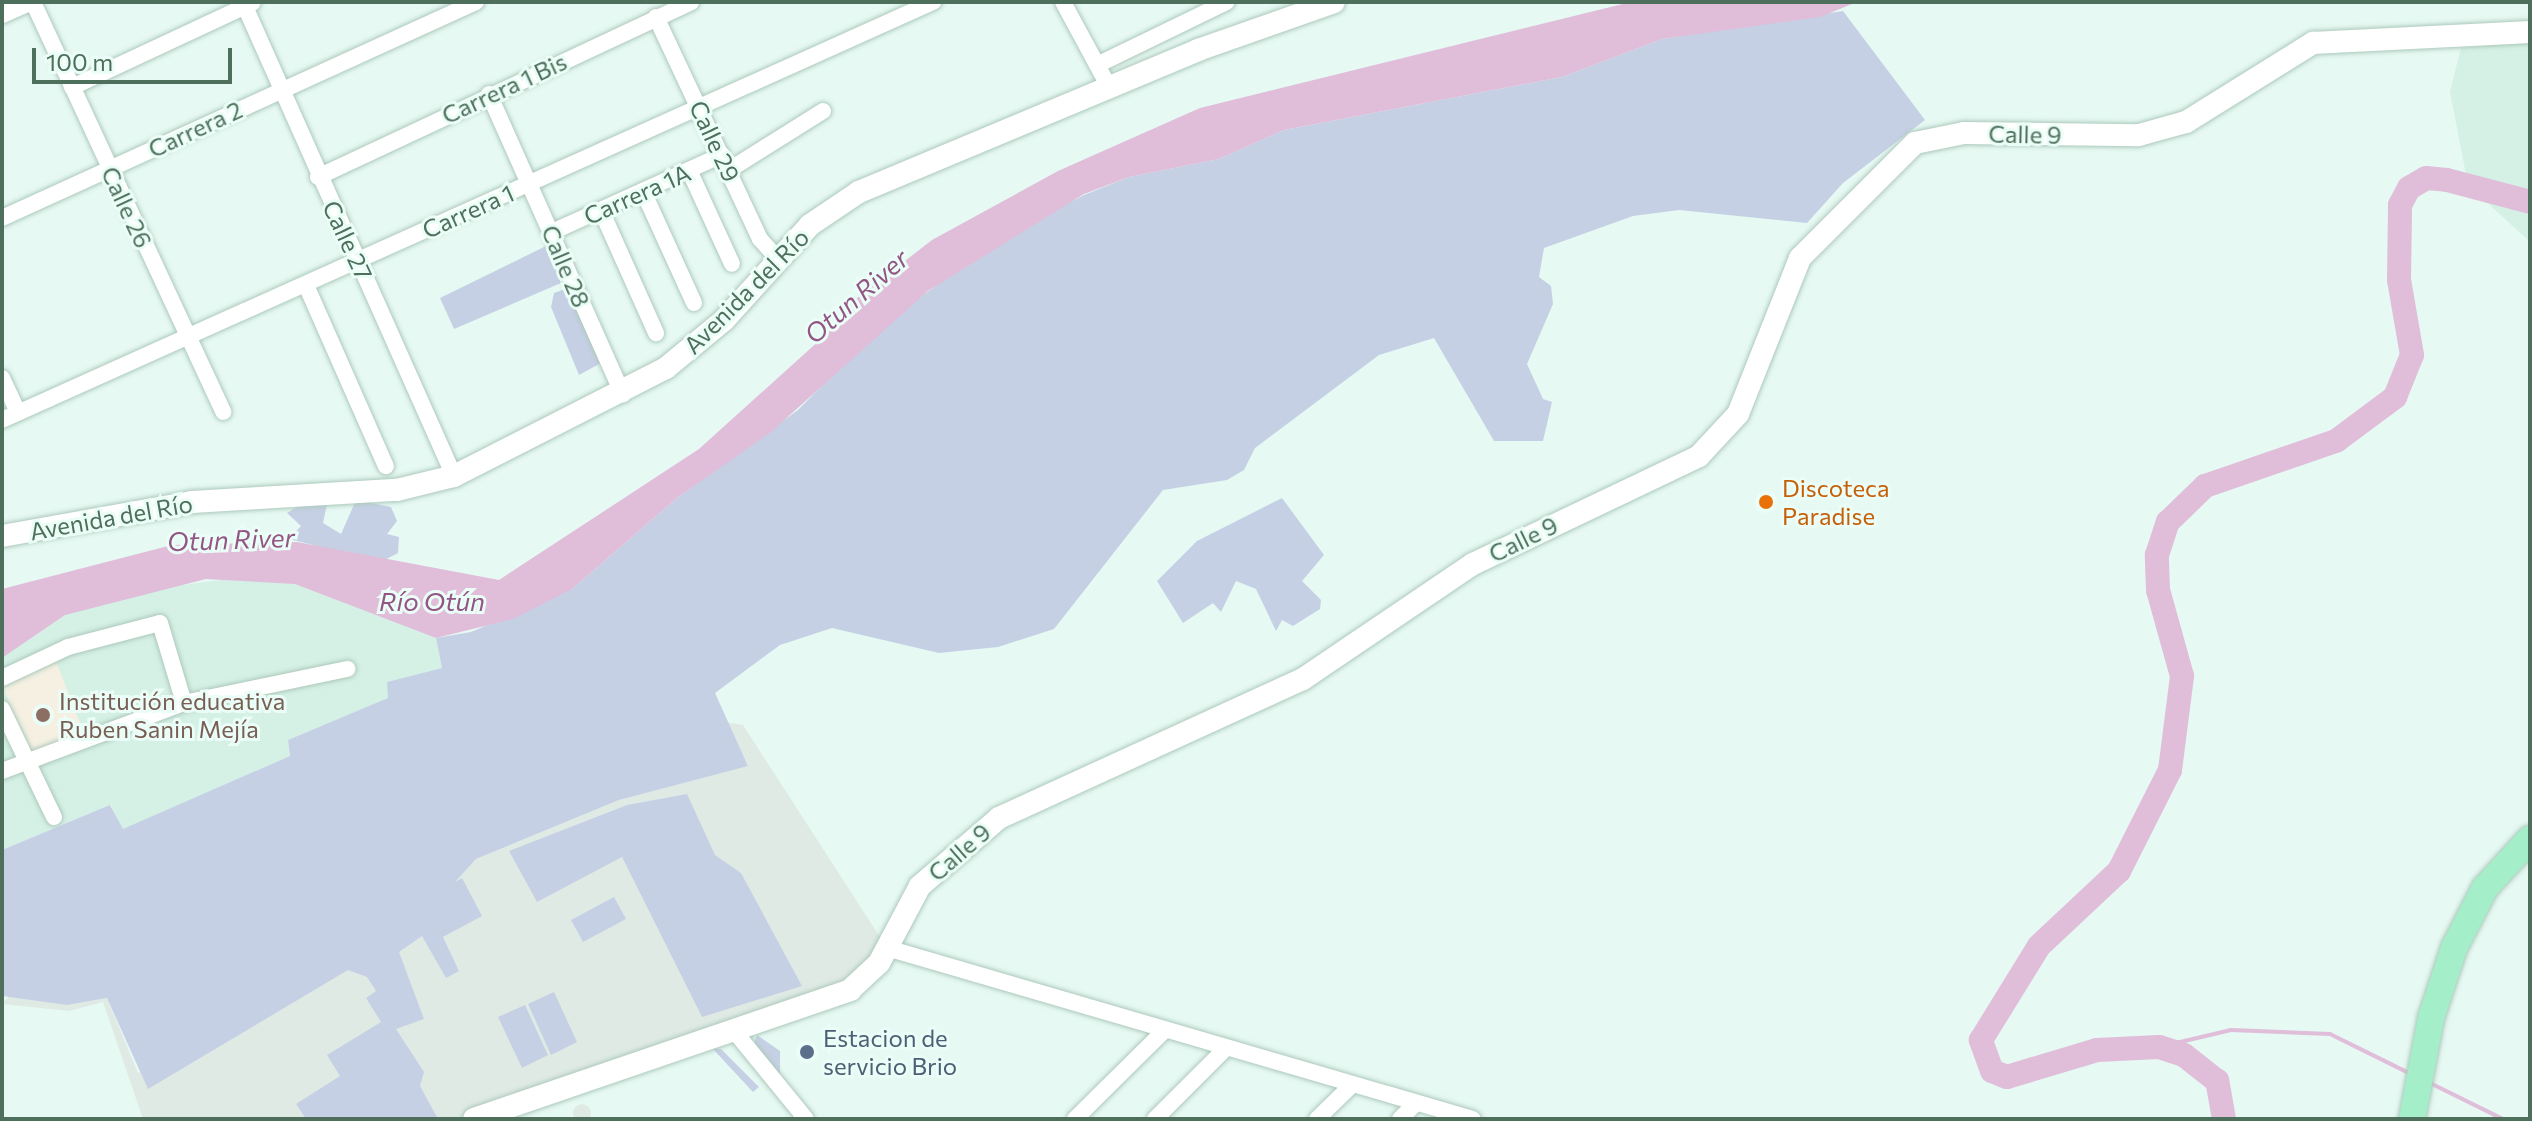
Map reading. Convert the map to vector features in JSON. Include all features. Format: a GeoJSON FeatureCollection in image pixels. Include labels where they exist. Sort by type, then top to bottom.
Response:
{"type":"FeatureCollection","features":[{"type":"Feature","properties":{"kind":"highway"},"geometry":{"type":"LineString","coordinates":[[2413,1112],[2428,1037],[2469,915],[2530,839]]}},
{"type":"Feature","properties":{"kind":"main road","name":"Avenida del Río"},"geometry":{"type":"LineString","coordinates":[[2,536],[192,502],[397,490],[454,476],[623,395],[698,343],[810,225],[859,192],[1110,89],[1334,2]]}},
{"type":"Feature","properties":{"kind":"main road","name":"Calle 9"},"geometry":{"type":"LineString","coordinates":[[474,1119],[735,1032],[850,990],[887,948],[920,886],[999,818],[1295,683],[1483,558],[1714,445],[1752,387],[1800,258],[1905,149],[1942,134],[2139,135],[2186,122],[2313,43],[2530,32]]}},
{"type":"Feature","properties":{"kind":"street"},"geometry":{"type":"LineString","coordinates":[[2,13],[30,2]]}},
{"type":"Feature","properties":{"kind":"street","name":"Calle 26"},"geometry":{"type":"LineString","coordinates":[[30,2],[223,412]]}},
{"type":"Feature","properties":{"kind":"street","name":"Carrera 2"},"geometry":{"type":"LineString","coordinates":[[2,218],[451,7],[476,2]]}},
{"type":"Feature","properties":{"kind":"street","name":"Carrera 1 Bis"},"geometry":{"type":"LineString","coordinates":[[318,177],[489,94],[691,2]]}},
{"type":"Feature","properties":{"kind":"street","name":"Carrera 1"},"geometry":{"type":"LineString","coordinates":[[2,420],[933,2]]}},
{"type":"Feature","properties":{"kind":"street"},"geometry":{"type":"LineString","coordinates":[[1063,2],[1110,89]]}},
{"type":"Feature","properties":{"kind":"street"},"geometry":{"type":"LineString","coordinates":[[1097,65],[1227,2]]}},
{"type":"Feature","properties":{"kind":"street"},"geometry":{"type":"LineString","coordinates":[[72,87],[247,3]]}},
{"type":"Feature","properties":{"kind":"street","name":"Calle 27"},"geometry":{"type":"LineString","coordinates":[[247,3],[318,177],[454,476]]}},
{"type":"Feature","properties":{"kind":"street","name":"Calle 29"},"geometry":{"type":"LineString","coordinates":[[656,17],[760,239],[779,260]]}},
{"type":"Feature","properties":{"kind":"street","name":"Calle 28"},"geometry":{"type":"LineString","coordinates":[[489,94],[623,395]]}},
{"type":"Feature","properties":{"kind":"street","name":"Carrera 1A"},"geometry":{"type":"LineString","coordinates":[[552,232],[689,170],[725,162],[823,111]]}},
{"type":"Feature","properties":{"kind":"street"},"geometry":{"type":"LineString","coordinates":[[689,170],[732,264]]}},
{"type":"Feature","properties":{"kind":"street"},"geometry":{"type":"LineString","coordinates":[[643,191],[694,303]]}},
{"type":"Feature","properties":{"kind":"street"},"geometry":{"type":"LineString","coordinates":[[601,210],[656,333]]}},
{"type":"Feature","properties":{"kind":"street"},"geometry":{"type":"LineString","coordinates":[[306,285],[386,466]]}},
{"type":"Feature","properties":{"kind":"street"},"geometry":{"type":"LineString","coordinates":[[2,378],[18,413]]}},
{"type":"Feature","properties":{"kind":"street"},"geometry":{"type":"LineString","coordinates":[[2,678],[68,647],[160,623],[184,703]]}},
{"type":"Feature","properties":{"kind":"street"},"geometry":{"type":"LineString","coordinates":[[2,771],[184,703],[347,669]]}},
{"type":"Feature","properties":{"kind":"street"},"geometry":{"type":"LineString","coordinates":[[2,709],[54,817]]}},
{"type":"Feature","properties":{"kind":"street"},"geometry":{"type":"LineString","coordinates":[[887,948],[1468,1118]]}},
{"type":"Feature","properties":{"kind":"street"},"geometry":{"type":"LineString","coordinates":[[1075,1119],[1165,1030]]}},
{"type":"Feature","properties":{"kind":"street"},"geometry":{"type":"LineString","coordinates":[[735,1032],[806,1119]]}},
{"type":"Feature","properties":{"kind":"street"},"geometry":{"type":"LineString","coordinates":[[1155,1119],[1226,1048]]}},
{"type":"Feature","properties":{"kind":"street"},"geometry":{"type":"LineString","coordinates":[[1317,1119],[1352,1085]]}},
{"type":"Feature","properties":{"kind":"street"},"geometry":{"type":"LineString","coordinates":[[1400,1119],[1416,1103]]}},
{"type":"Feature","properties":{"kind":"shaded area"},"geometry":{"type":"Polygon","coordinates":[[[1843,11],[1925,120],[1843,183],[1807,223],[1679,210],[1633,216],[1544,248],[1539,277],[1551,286],[1553,304],[1527,364],[1543,399],[1552,402],[1543,441],[1494,441],[1434,338],[1379,355],[1255,448],[1244,470],[1227,480],[1163,490],[1054,629],[998,647],[939,653],[832,628],[780,645],[715,693],[748,766],[619,800],[476,859],[455,882],[462,878],[482,916],[443,937],[459,971],[446,978],[422,936],[399,952],[424,1019],[396,1029],[424,1072],[420,1086],[438,1119],[306,1119],[296,1104],[340,1076],[327,1055],[381,1022],[366,998],[376,991],[367,977],[348,970],[148,1089],[107,998],[67,1005],[2,996],[2,850],[110,805],[123,829],[290,756],[288,740],[388,698],[387,682],[442,668],[436,638],[471,632],[572,589],[677,498],[798,410],[881,326],[993,244],[1084,195],[1129,177],[1219,159],[1284,130],[1562,77],[1662,39],[1843,11]]]}},
{"type":"Feature","properties":{"kind":"shaded area"},"geometry":{"type":"Polygon","coordinates":[[[2530,42],[2530,242],[2468,185],[2450,92],[2461,48],[2530,42]]]}},
{"type":"Feature","properties":{"kind":"shaded area"},"geometry":{"type":"Polygon","coordinates":[[[546,246],[561,283],[454,329],[440,298],[546,246]]]}},
{"type":"Feature","properties":{"kind":"shaded area"},"geometry":{"type":"Polygon","coordinates":[[[568,288],[601,363],[579,375],[551,307],[554,293],[568,288]]]}},
{"type":"Feature","properties":{"kind":"shaded area"},"geometry":{"type":"Polygon","coordinates":[[[1282,498],[1324,555],[1302,581],[1321,600],[1320,609],[1293,626],[1282,620],[1276,631],[1256,589],[1236,581],[1221,612],[1213,603],[1183,623],[1157,581],[1197,541],[1282,498]]]}},
{"type":"Feature","properties":{"kind":"shaded area"},"geometry":{"type":"Polygon","coordinates":[[[356,500],[391,507],[397,521],[387,534],[399,537],[398,553],[381,562],[289,539],[301,526],[287,513],[302,504],[327,504],[323,523],[341,534],[356,500]]]}},
{"type":"Feature","properties":{"kind":"shaded area"},"geometry":{"type":"Polygon","coordinates":[[[237,578],[296,584],[436,638],[442,668],[387,682],[389,698],[288,740],[290,756],[122,830],[111,805],[2,850],[2,658],[65,615],[143,590],[237,578]]]}},
{"type":"Feature","properties":{"kind":"shaded area","name":"Institución educativa Ruben Sanin Mejía"},"geometry":{"type":"Polygon","coordinates":[[[55,659],[84,733],[26,756],[2,680],[55,659]]]}},
{"type":"Feature","properties":{"kind":"shaded area"},"geometry":{"type":"Polygon","coordinates":[[[725,722],[743,725],[887,948],[871,974],[474,1119],[143,1119],[103,1002],[69,1011],[2,1004],[12,993],[67,1005],[107,998],[138,1073],[452,885],[476,859],[619,800],[748,765],[725,722]]]}},
{"type":"Feature","properties":{"kind":"shaded area"},"geometry":{"type":"Polygon","coordinates":[[[687,794],[715,855],[741,873],[802,986],[702,1017],[622,857],[537,902],[509,851],[627,805],[687,794]]]}},
{"type":"Feature","properties":{"kind":"shaded area"},"geometry":{"type":"Polygon","coordinates":[[[614,897],[626,919],[583,942],[571,920],[614,897]]]}},
{"type":"Feature","properties":{"kind":"shaded area"},"geometry":{"type":"Polygon","coordinates":[[[554,992],[577,1042],[551,1055],[528,1004],[554,992]]]}},
{"type":"Feature","properties":{"kind":"shaded area"},"geometry":{"type":"Polygon","coordinates":[[[525,1005],[548,1055],[522,1068],[498,1017],[525,1005]]]}},
{"type":"Feature","properties":{"kind":"shaded area"},"geometry":{"type":"Polygon","coordinates":[[[757,1035],[780,1051],[780,1074],[753,1046],[757,1035]]]}},
{"type":"Feature","properties":{"kind":"shaded area"},"geometry":{"type":"Polygon","coordinates":[[[712,1048],[721,1049],[759,1087],[753,1092],[712,1048]]]}},
{"type":"Feature","properties":{"kind":"shaded area"},"geometry":{"type":"Polygon","coordinates":[[[582,1104],[591,1113],[582,1122],[573,1113],[582,1104]]]}},
{"type":"Feature","properties":{"kind":"water","name":"Río Otún"},"geometry":{"type":"Polygon","coordinates":[[[1631,2],[1857,2],[1820,17],[1662,39],[1562,77],[1284,130],[1219,159],[1129,177],[1084,194],[928,291],[771,432],[677,498],[572,589],[513,619],[436,638],[295,584],[206,579],[65,615],[2,658],[2,589],[172,545],[297,542],[499,580],[699,449],[832,329],[843,309],[932,240],[1058,171],[1200,108],[1631,2]]]}},
{"type":"Feature","properties":{"kind":"waterway"},"geometry":{"type":"LineString","coordinates":[[2224,1119],[2217,1081],[2184,1055],[2159,1047],[2097,1050],[2007,1077],[1992,1071],[1981,1040],[2039,946],[2119,871],[2170,770],[2182,676],[2158,590],[2157,555],[2168,522],[2205,486],[2336,441],[2395,397],[2412,355],[2399,280],[2400,205],[2409,188],[2426,178],[2447,180],[2530,202]]}},
{"type":"Feature","properties":{"kind":"waterway"},"geometry":{"type":"LineString","coordinates":[[2159,1047],[2231,1030],[2330,1034],[2411,1074]]}},
{"type":"Feature","properties":{"kind":"waterway"},"geometry":{"type":"LineString","coordinates":[[2430,1083],[2503,1119]]}},
{"type":"Feature","properties":{"kind":"waterway"},"geometry":{"type":"LineString","coordinates":[[2225,1111],[2231,1119]]}},
{"type":"Feature","properties":{"kind":"place","name":"Discoteca Paradise"},"geometry":{"type":"Point","coordinates":[1766,502]}},
{"type":"Feature","properties":{"kind":"place","name":"Institución educativa Ruben Sanin Mejía"},"geometry":{"type":"Point","coordinates":[43,715]}},
{"type":"Feature","properties":{"kind":"place","name":"Estacion de servicio Brio"},"geometry":{"type":"Point","coordinates":[807,1052]}},
{"type":"Feature","properties":{"kind":"water label","name":"Otun River"},"geometry":{"type":"Point","coordinates":[856,296]}},
{"type":"Feature","properties":{"kind":"water label","name":"Otun River"},"geometry":{"type":"Point","coordinates":[231,539]}}]}
